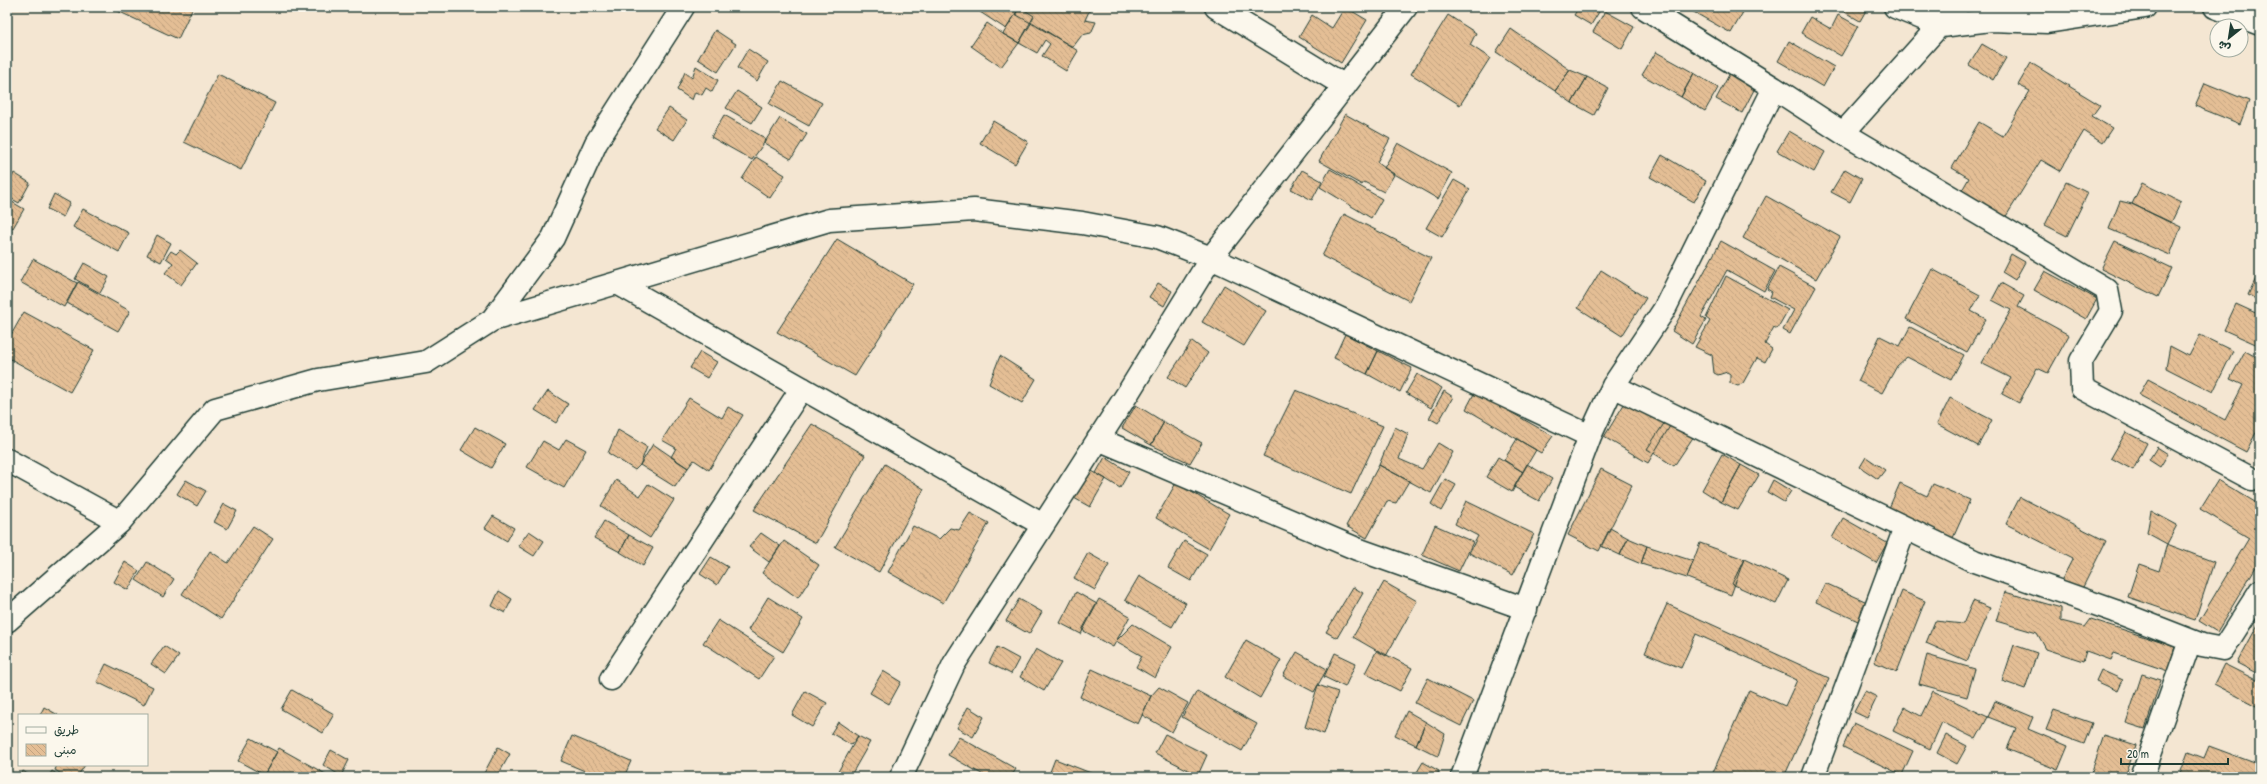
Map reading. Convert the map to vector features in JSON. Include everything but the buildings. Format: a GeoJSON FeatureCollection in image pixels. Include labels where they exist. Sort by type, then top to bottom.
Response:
{"type":"FeatureCollection","features":[{"type":"Feature","properties":{"kind":"street"},"geometry":{"type":"LineString","coordinates":[[492,320],[553,238],[596,143],[683,7]]}},
{"type":"Feature","properties":{"kind":"street"},"geometry":{"type":"LineString","coordinates":[[1216,7],[1344,86]]}},
{"type":"Feature","properties":{"kind":"street"},"geometry":{"type":"LineString","coordinates":[[901,777],[954,664],[1212,258],[1406,7]]}},
{"type":"Feature","properties":{"kind":"street"},"geometry":{"type":"LineString","coordinates":[[1643,7],[1774,88],[1843,133],[2106,290],[2110,311],[2081,361],[2082,388],[2257,476]]}},
{"type":"Feature","properties":{"kind":"street"},"geometry":{"type":"LineString","coordinates":[[1895,7],[1940,26],[1991,20],[2047,22],[2145,7]]}},
{"type":"Feature","properties":{"kind":"street"},"geometry":{"type":"LineString","coordinates":[[1843,133],[1956,7]]}},
{"type":"Feature","properties":{"kind":"street"},"geometry":{"type":"LineString","coordinates":[[2215,7],[2260,24]]}},
{"type":"Feature","properties":{"kind":"street"},"geometry":{"type":"LineString","coordinates":[[1462,777],[1590,436],[1613,386],[1664,310],[1774,88]]}},
{"type":"Feature","properties":{"kind":"street"},"geometry":{"type":"LineString","coordinates":[[7,621],[120,522],[215,409],[318,380],[426,362],[492,320],[829,220],[974,210],[1082,223],[1157,237],[1212,258],[1590,436]]}},
{"type":"Feature","properties":{"kind":"street"},"geometry":{"type":"LineString","coordinates":[[617,283],[1043,525]]}},
{"type":"Feature","properties":{"kind":"street"},"geometry":{"type":"LineString","coordinates":[[1613,386],[1974,561],[2115,611],[2202,645],[2223,649],[2260,591]]}},
{"type":"Feature","properties":{"kind":"street"},"geometry":{"type":"LineString","coordinates":[[611,679],[802,388]]}},
{"type":"Feature","properties":{"kind":"street"},"geometry":{"type":"LineString","coordinates":[[1098,439],[1357,549],[1526,609]]}},
{"type":"Feature","properties":{"kind":"street"},"geometry":{"type":"LineString","coordinates":[[7,460],[120,522]]}},
{"type":"Feature","properties":{"kind":"street"},"geometry":{"type":"LineString","coordinates":[[1813,777],[1905,528]]}},
{"type":"Feature","properties":{"kind":"street"},"geometry":{"type":"LineString","coordinates":[[2142,777],[2190,640]]}}]}
